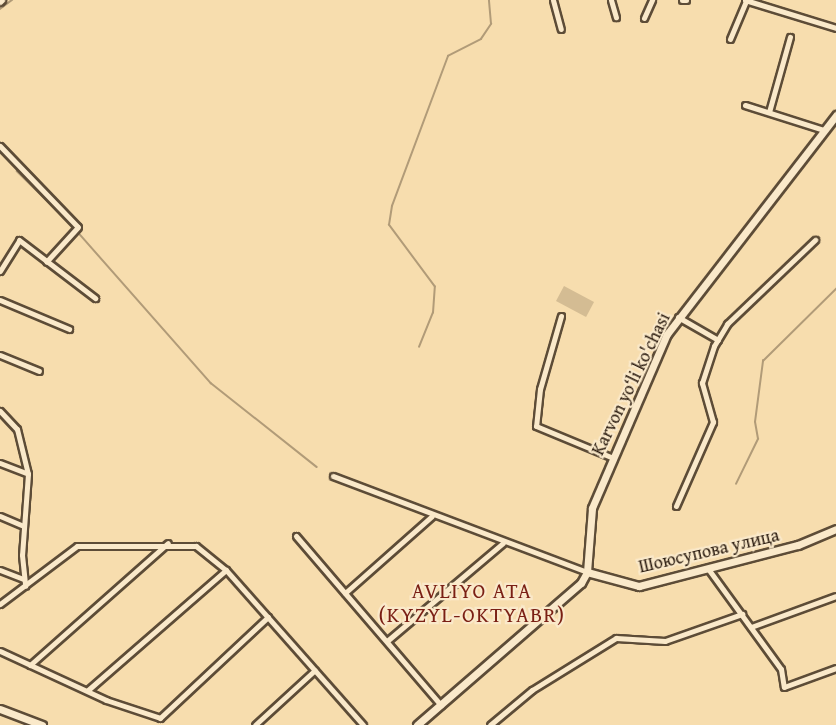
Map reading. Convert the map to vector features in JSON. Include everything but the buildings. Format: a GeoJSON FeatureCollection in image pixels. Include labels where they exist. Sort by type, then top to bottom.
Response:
{"type":"FeatureCollection","features":[{"type":"Feature","properties":{"kind":"street"},"geometry":{"type":"LineString","coordinates":[[553,0],[561,29]]}},
{"type":"Feature","properties":{"kind":"street"},"geometry":{"type":"LineString","coordinates":[[611,0],[616,17]]}},
{"type":"Feature","properties":{"kind":"street"},"geometry":{"type":"LineString","coordinates":[[644,18],[652,0]]}},
{"type":"Feature","properties":{"kind":"street"},"geometry":{"type":"LineString","coordinates":[[730,39],[745,0],[836,28]]}},
{"type":"Feature","properties":{"kind":"street"},"geometry":{"type":"LineString","coordinates":[[769,112],[790,37]]}},
{"type":"Feature","properties":{"kind":"street"},"geometry":{"type":"LineString","coordinates":[[745,105],[824,130]]}},
{"type":"Feature","properties":{"kind":"street","name":"Karvon yo‘li ko'chasi"},"geometry":{"type":"LineString","coordinates":[[587,572],[590,516],[611,457],[678,317],[759,220],[836,115]]}},
{"type":"Feature","properties":{"kind":"street"},"geometry":{"type":"LineString","coordinates":[[0,146],[78,227],[46,262]]}},
{"type":"Feature","properties":{"kind":"street"},"geometry":{"type":"LineString","coordinates":[[0,271],[19,240],[95,298]]}},
{"type":"Feature","properties":{"kind":"street"},"geometry":{"type":"LineString","coordinates":[[676,506],[713,422],[702,383],[717,340],[727,324],[816,240]]}},
{"type":"Feature","properties":{"kind":"street"},"geometry":{"type":"LineString","coordinates":[[0,300],[69,329]]}},
{"type":"Feature","properties":{"kind":"street"},"geometry":{"type":"LineString","coordinates":[[561,316],[540,389],[536,426],[611,457]]}},
{"type":"Feature","properties":{"kind":"street"},"geometry":{"type":"LineString","coordinates":[[678,317],[717,340]]}},
{"type":"Feature","properties":{"kind":"street"},"geometry":{"type":"LineString","coordinates":[[0,355],[39,371]]}},
{"type":"Feature","properties":{"kind":"street"},"geometry":{"type":"LineString","coordinates":[[0,411],[17,429],[28,474],[23,526],[24,583]]}},
{"type":"Feature","properties":{"kind":"street"},"geometry":{"type":"LineString","coordinates":[[0,463],[28,474]]}},
{"type":"Feature","properties":{"kind":"street"},"geometry":{"type":"LineString","coordinates":[[333,476],[503,543],[587,572],[573,592],[417,725]]}},
{"type":"Feature","properties":{"kind":"street"},"geometry":{"type":"LineString","coordinates":[[0,516],[23,526]]}},
{"type":"Feature","properties":{"kind":"street"},"geometry":{"type":"LineString","coordinates":[[345,593],[432,516]]}},
{"type":"Feature","properties":{"kind":"street","name":"Шоюсупова улица"},"geometry":{"type":"LineString","coordinates":[[587,572],[639,585],[709,570],[836,529]]}},
{"type":"Feature","properties":{"kind":"street"},"geometry":{"type":"LineString","coordinates":[[297,536],[441,705]]}},
{"type":"Feature","properties":{"kind":"street"},"geometry":{"type":"LineString","coordinates":[[30,665],[168,543]]}},
{"type":"Feature","properties":{"kind":"street"},"geometry":{"type":"LineString","coordinates":[[1,603],[24,583],[77,546],[168,543],[196,546],[225,570],[363,725]]}},
{"type":"Feature","properties":{"kind":"street"},"geometry":{"type":"LineString","coordinates":[[387,641],[503,543]]}},
{"type":"Feature","properties":{"kind":"street"},"geometry":{"type":"LineString","coordinates":[[0,570],[24,583]]}},
{"type":"Feature","properties":{"kind":"street"},"geometry":{"type":"LineString","coordinates":[[88,690],[225,570]]}},
{"type":"Feature","properties":{"kind":"street"},"geometry":{"type":"LineString","coordinates":[[709,570],[781,669],[784,687],[836,668]]}},
{"type":"Feature","properties":{"kind":"street"},"geometry":{"type":"LineString","coordinates":[[751,627],[836,596]]}},
{"type":"Feature","properties":{"kind":"street"},"geometry":{"type":"LineString","coordinates":[[490,725],[532,690],[616,638],[665,640],[742,614]]}},
{"type":"Feature","properties":{"kind":"street"},"geometry":{"type":"LineString","coordinates":[[0,651],[88,690],[160,718],[268,617]]}},
{"type":"Feature","properties":{"kind":"street"},"geometry":{"type":"LineString","coordinates":[[255,725],[315,670]]}},
{"type":"Feature","properties":{"kind":"street"},"geometry":{"type":"LineString","coordinates":[[0,709],[42,725]]}},
{"type":"Feature","properties":{"kind":"shaded area"},"geometry":{"type":"Polygon","coordinates":[[[564,286],[594,302],[586,317],[556,301],[564,286]]]}},
{"type":"Feature","properties":{"kind":"waterway"},"geometry":{"type":"LineString","coordinates":[[0,9],[12,0]]}},
{"type":"Feature","properties":{"kind":"waterway"},"geometry":{"type":"LineString","coordinates":[[419,347],[433,313],[435,287],[389,225],[392,206],[448,56],[481,39],[491,24],[489,0]]}},
{"type":"Feature","properties":{"kind":"waterway"},"geometry":{"type":"LineString","coordinates":[[17,171],[74,227]]}},
{"type":"Feature","properties":{"kind":"waterway"},"geometry":{"type":"LineString","coordinates":[[77,231],[211,383],[317,467]]}},
{"type":"Feature","properties":{"kind":"waterway"},"geometry":{"type":"LineString","coordinates":[[736,484],[758,439],[755,422],[763,361],[836,289]]}},
{"type":"Feature","properties":{"kind":"district","name":"AVLIYO ATA (KYZYL-OKTYABR)"},"geometry":{"type":"Point","coordinates":[472,603]}}]}
